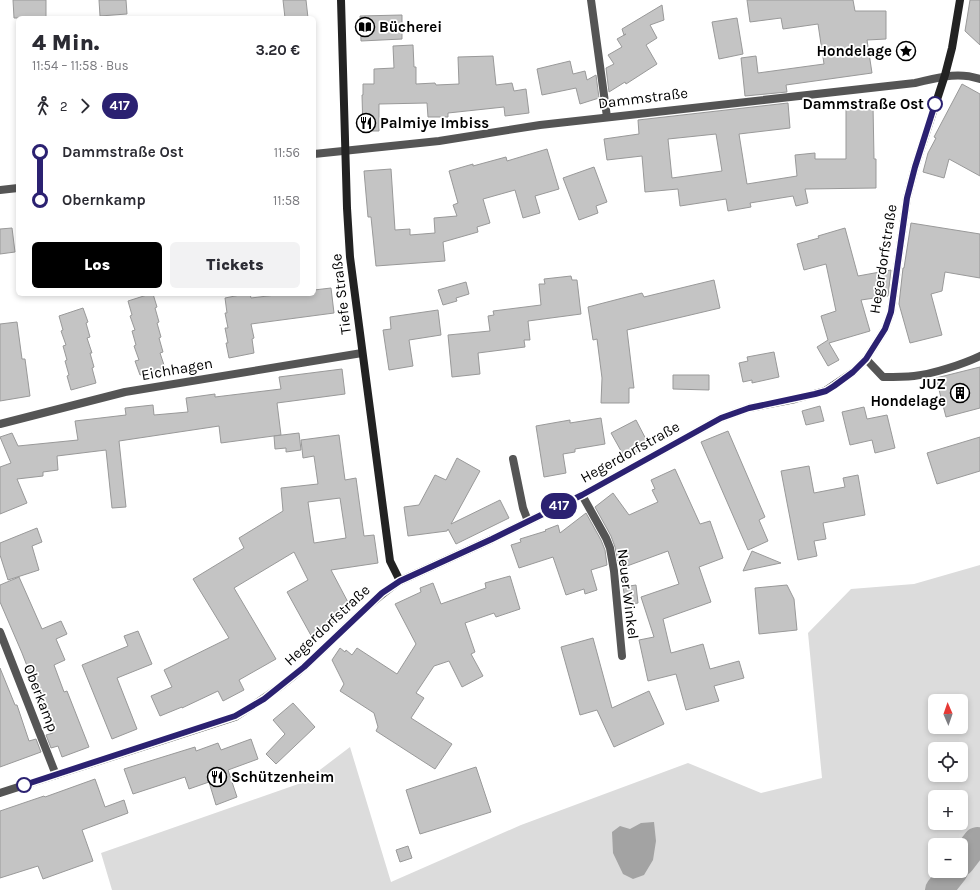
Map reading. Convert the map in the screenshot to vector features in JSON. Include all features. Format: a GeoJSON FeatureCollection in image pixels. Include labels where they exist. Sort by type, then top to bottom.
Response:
{"type":"FeatureCollection","features":[{"type":"Feature","properties":{"kind":"main road","name":"Tiefe Straße"},"geometry":{"type":"LineString","coordinates":[[341,0],[345,151],[350,257],[390,561],[400,581]]}},
{"type":"Feature","properties":{"kind":"main road","name":"Hegerdorfstraße"},"geometry":{"type":"LineString","coordinates":[[400,581],[528,522],[582,495],[721,418],[749,408],[826,391],[853,372],[866,359],[885,329],[891,312],[907,198],[917,160],[945,75],[952,48],[960,0]]}},
{"type":"Feature","properties":{"kind":"street"},"geometry":{"type":"LineString","coordinates":[[591,0],[607,117]]}},
{"type":"Feature","properties":{"kind":"street","name":"Dammstraße"},"geometry":{"type":"LineString","coordinates":[[316,154],[439,141],[540,124],[915,83],[945,75],[971,76],[980,79]]}},
{"type":"Feature","properties":{"kind":"street"},"geometry":{"type":"LineString","coordinates":[[0,190],[16,188]]}},
{"type":"Feature","properties":{"kind":"street","name":"Eichhagen"},"geometry":{"type":"LineString","coordinates":[[0,424],[125,392],[362,352]]}},
{"type":"Feature","properties":{"kind":"street"},"geometry":{"type":"LineString","coordinates":[[866,359],[883,377],[901,377],[915,376],[967,362],[980,356]]}},
{"type":"Feature","properties":{"kind":"street"},"geometry":{"type":"LineString","coordinates":[[513,459],[523,508],[528,522]]}},
{"type":"Feature","properties":{"kind":"street","name":"Neuer Winkel"},"geometry":{"type":"LineString","coordinates":[[582,495],[610,548],[622,656]]}},
{"type":"Feature","properties":{"kind":"street","name":"Hegerdorfstraße"},"geometry":{"type":"LineString","coordinates":[[0,793],[235,716],[264,699],[304,667],[382,593],[400,581]]}},
{"type":"Feature","properties":{"kind":"street","name":"Oberkamp"},"geometry":{"type":"LineString","coordinates":[[0,632],[56,775]]}},
{"type":"Feature","properties":{"kind":"shaded area"},"geometry":{"type":"Polygon","coordinates":[[[980,565],[980,890],[112,890],[101,853],[304,782],[350,747],[391,882],[521,825],[688,763],[761,793],[822,778],[808,633],[851,589],[914,584],[980,565]]]}},
{"type":"Feature","properties":{"kind":"shaded area"},"geometry":{"type":"Polygon","coordinates":[[[654,822],[656,841],[653,860],[644,875],[633,879],[623,874],[613,853],[612,832],[620,826],[630,829],[641,823],[654,822]]]}},
{"type":"Feature","properties":{"kind":"building"},"geometry":{"type":"Polygon","coordinates":[[[13,0],[46,0],[46,16],[16,16],[16,18],[14,18],[13,0]]]}},
{"type":"Feature","properties":{"kind":"building"},"geometry":{"type":"Polygon","coordinates":[[[99,0],[126,0],[127,14],[100,16],[99,0]]]}},
{"type":"Feature","properties":{"kind":"building"},"geometry":{"type":"Polygon","coordinates":[[[283,0],[306,0],[308,16],[285,16],[283,0]]]}},
{"type":"Feature","properties":{"kind":"building"},"geometry":{"type":"Polygon","coordinates":[[[747,0],[853,0],[855,11],[886,11],[886,39],[867,40],[872,73],[786,85],[787,92],[745,96],[741,58],[756,56],[758,73],[824,64],[818,24],[783,29],[781,18],[750,22],[747,0]]]}},
{"type":"Feature","properties":{"kind":"building"},"geometry":{"type":"Polygon","coordinates":[[[970,0],[980,0],[980,45],[965,31],[970,0]]]}},
{"type":"Feature","properties":{"kind":"building"},"geometry":{"type":"Polygon","coordinates":[[[662,5],[664,20],[650,25],[657,38],[646,45],[657,64],[626,84],[625,82],[609,92],[606,68],[614,64],[608,55],[622,47],[617,39],[626,34],[624,35],[622,29],[662,5]]]}},
{"type":"Feature","properties":{"kind":"building"},"geometry":{"type":"Polygon","coordinates":[[[402,15],[402,39],[361,41],[360,16],[402,15]]]}},
{"type":"Feature","properties":{"kind":"building"},"geometry":{"type":"Polygon","coordinates":[[[737,18],[743,54],[719,59],[712,22],[737,18]]]}},
{"type":"Feature","properties":{"kind":"building"},"geometry":{"type":"Polygon","coordinates":[[[413,45],[414,67],[416,67],[416,84],[459,84],[458,57],[493,56],[496,85],[512,83],[514,91],[526,89],[529,113],[505,116],[504,107],[448,113],[448,117],[428,117],[427,103],[379,104],[379,131],[363,131],[363,84],[374,84],[374,69],[394,68],[393,46],[413,45]]]}},
{"type":"Feature","properties":{"kind":"building"},"geometry":{"type":"Polygon","coordinates":[[[570,61],[573,74],[585,71],[587,80],[596,75],[599,98],[580,104],[576,88],[542,95],[537,69],[570,61]]]}},
{"type":"Feature","properties":{"kind":"building"},"geometry":{"type":"Polygon","coordinates":[[[962,84],[980,94],[980,176],[949,159],[944,178],[923,172],[928,153],[936,138],[934,137],[962,84]]]}},
{"type":"Feature","properties":{"kind":"building"},"geometry":{"type":"Polygon","coordinates":[[[788,103],[790,128],[739,134],[747,184],[797,176],[795,155],[815,153],[815,159],[846,159],[846,105],[873,105],[876,188],[805,189],[808,203],[796,206],[793,196],[750,203],[751,207],[728,211],[726,199],[680,206],[678,189],[645,192],[642,156],[607,160],[604,139],[639,134],[638,120],[788,103]],[[716,134],[668,139],[672,178],[722,171],[716,134]]]}},
{"type":"Feature","properties":{"kind":"building"},"geometry":{"type":"Polygon","coordinates":[[[547,149],[559,189],[535,196],[540,213],[523,218],[515,190],[483,199],[490,223],[477,227],[478,232],[443,242],[445,261],[376,266],[371,217],[368,217],[364,171],[391,169],[395,230],[410,229],[410,235],[435,233],[434,218],[457,216],[453,205],[458,203],[449,171],[506,157],[507,161],[547,149]]]}},
{"type":"Feature","properties":{"kind":"building"},"geometry":{"type":"Polygon","coordinates":[[[594,167],[607,202],[596,206],[598,213],[579,220],[563,178],[594,167]]]}},
{"type":"Feature","properties":{"kind":"building"},"geometry":{"type":"Polygon","coordinates":[[[911,223],[980,234],[980,278],[945,272],[942,291],[931,294],[942,335],[910,343],[899,304],[903,268],[911,223]]]}},
{"type":"Feature","properties":{"kind":"building"},"geometry":{"type":"Polygon","coordinates":[[[12,228],[15,252],[0,254],[0,229],[12,228]]]}},
{"type":"Feature","properties":{"kind":"building"},"geometry":{"type":"Polygon","coordinates":[[[845,228],[858,276],[891,270],[888,296],[861,300],[870,331],[829,343],[839,360],[828,366],[817,347],[828,340],[821,316],[836,311],[826,264],[804,270],[797,244],[819,238],[818,236],[845,228]]]}},
{"type":"Feature","properties":{"kind":"building"},"geometry":{"type":"Polygon","coordinates":[[[571,276],[572,280],[577,280],[581,314],[528,321],[530,340],[524,340],[525,347],[478,353],[480,374],[452,377],[448,335],[490,331],[488,316],[494,315],[493,311],[541,305],[539,284],[545,284],[544,279],[571,276]]]}},
{"type":"Feature","properties":{"kind":"building"},"geometry":{"type":"Polygon","coordinates":[[[714,280],[720,308],[627,330],[634,388],[629,388],[629,403],[601,403],[602,378],[597,339],[593,340],[588,307],[642,293],[644,297],[714,280]]]}},
{"type":"Feature","properties":{"kind":"building"},"geometry":{"type":"Polygon","coordinates":[[[466,282],[469,294],[456,298],[457,301],[443,305],[438,290],[466,282]]]}},
{"type":"Feature","properties":{"kind":"building"},"geometry":{"type":"Polygon","coordinates":[[[331,288],[334,313],[251,324],[254,338],[252,339],[254,353],[229,358],[225,328],[228,328],[225,313],[227,313],[225,298],[235,296],[250,296],[251,298],[268,296],[316,296],[316,290],[331,288]]]}},
{"type":"Feature","properties":{"kind":"building"},"geometry":{"type":"Polygon","coordinates":[[[144,296],[154,296],[159,322],[157,323],[161,337],[159,338],[163,352],[160,353],[165,368],[140,375],[135,361],[139,360],[134,346],[136,345],[132,331],[135,330],[130,316],[132,315],[128,301],[144,296]]]}},
{"type":"Feature","properties":{"kind":"building"},"geometry":{"type":"Polygon","coordinates":[[[83,308],[88,322],[86,323],[90,337],[87,338],[92,353],[90,353],[96,383],[71,390],[65,361],[67,360],[63,346],[66,345],[61,331],[63,330],[59,316],[83,308]]]}},
{"type":"Feature","properties":{"kind":"building"},"geometry":{"type":"Polygon","coordinates":[[[438,310],[441,335],[409,340],[413,366],[389,370],[383,330],[391,329],[390,317],[438,310]]]}},
{"type":"Feature","properties":{"kind":"building"},"geometry":{"type":"Polygon","coordinates":[[[17,322],[22,359],[25,359],[30,396],[0,401],[0,324],[17,322]]]}},
{"type":"Feature","properties":{"kind":"building"},"geometry":{"type":"Polygon","coordinates":[[[774,352],[779,377],[752,383],[752,380],[743,382],[739,363],[748,361],[747,357],[774,352]]]}},
{"type":"Feature","properties":{"kind":"building","name":"JUZ Hondelage"},"geometry":{"type":"Polygon","coordinates":[[[980,367],[980,408],[946,417],[936,378],[980,367]]]}},
{"type":"Feature","properties":{"kind":"building"},"geometry":{"type":"Polygon","coordinates":[[[342,369],[345,394],[277,403],[281,435],[221,443],[219,426],[119,441],[126,507],[112,508],[106,450],[57,456],[58,470],[43,472],[43,476],[17,479],[27,503],[0,514],[0,467],[11,463],[0,437],[12,433],[18,446],[78,440],[75,421],[126,415],[125,408],[153,405],[154,415],[188,412],[186,398],[215,394],[215,397],[281,389],[279,377],[342,369]]]}},
{"type":"Feature","properties":{"kind":"building"},"geometry":{"type":"Polygon","coordinates":[[[673,375],[709,375],[709,390],[673,389],[673,375]]]}},
{"type":"Feature","properties":{"kind":"building"},"geometry":{"type":"Polygon","coordinates":[[[820,406],[824,421],[806,425],[802,411],[820,406]]]}},
{"type":"Feature","properties":{"kind":"building"},"geometry":{"type":"Polygon","coordinates":[[[864,407],[867,419],[887,415],[895,448],[875,453],[872,440],[850,445],[842,412],[864,407]]]}},
{"type":"Feature","properties":{"kind":"building"},"geometry":{"type":"Polygon","coordinates":[[[601,418],[605,444],[575,449],[575,452],[563,454],[566,473],[544,477],[536,426],[570,420],[570,423],[601,418]]]}},
{"type":"Feature","properties":{"kind":"building"},"geometry":{"type":"Polygon","coordinates":[[[636,420],[649,445],[625,458],[611,433],[636,420]]]}},
{"type":"Feature","properties":{"kind":"building"},"geometry":{"type":"Polygon","coordinates":[[[728,431],[765,517],[759,520],[768,541],[748,550],[701,442],[728,431]]]}},
{"type":"Feature","properties":{"kind":"building"},"geometry":{"type":"Polygon","coordinates":[[[299,433],[301,450],[286,452],[286,448],[275,449],[274,436],[299,433]]]}},
{"type":"Feature","properties":{"kind":"building"},"geometry":{"type":"Polygon","coordinates":[[[339,435],[345,480],[356,478],[364,536],[374,535],[378,563],[331,570],[350,606],[326,630],[325,628],[313,639],[287,592],[308,580],[294,552],[234,588],[276,659],[239,680],[244,690],[223,701],[218,691],[182,708],[160,716],[151,696],[172,687],[164,670],[229,638],[193,579],[244,548],[239,538],[283,511],[281,488],[318,484],[314,456],[303,458],[301,440],[339,435]],[[340,498],[308,502],[314,543],[346,538],[340,498]]]}},
{"type":"Feature","properties":{"kind":"building"},"geometry":{"type":"Polygon","coordinates":[[[980,437],[980,471],[937,484],[927,453],[980,437]]]}},
{"type":"Feature","properties":{"kind":"building"},"geometry":{"type":"Polygon","coordinates":[[[457,458],[480,471],[451,524],[500,500],[509,518],[456,544],[448,529],[447,531],[408,536],[404,507],[419,505],[435,475],[446,480],[457,458]]]}},
{"type":"Feature","properties":{"kind":"building"},"geometry":{"type":"Polygon","coordinates":[[[809,466],[814,493],[845,487],[843,478],[858,475],[865,515],[823,523],[826,539],[814,541],[817,556],[798,560],[781,471],[809,466]]]}},
{"type":"Feature","properties":{"kind":"building"},"geometry":{"type":"Polygon","coordinates":[[[675,469],[700,524],[710,521],[723,558],[699,567],[711,602],[663,619],[671,653],[703,644],[710,669],[739,661],[744,678],[714,686],[719,701],[686,710],[676,674],[648,681],[639,640],[654,637],[641,597],[679,584],[668,551],[627,566],[625,559],[618,561],[611,536],[595,507],[613,493],[629,515],[658,502],[652,490],[655,489],[651,480],[675,469]]]}},
{"type":"Feature","properties":{"kind":"building"},"geometry":{"type":"Polygon","coordinates":[[[586,513],[605,550],[607,565],[591,570],[597,590],[585,594],[584,589],[566,595],[553,557],[519,568],[511,545],[521,542],[520,539],[546,531],[545,530],[558,525],[560,533],[586,513]]]}},
{"type":"Feature","properties":{"kind":"building"},"geometry":{"type":"Polygon","coordinates":[[[37,528],[42,542],[32,546],[39,570],[8,580],[0,555],[0,543],[37,528]]]}},
{"type":"Feature","properties":{"kind":"building"},"geometry":{"type":"Polygon","coordinates":[[[752,551],[781,563],[743,571],[752,551]]]}},
{"type":"Feature","properties":{"kind":"building"},"geometry":{"type":"Polygon","coordinates":[[[510,576],[520,609],[496,617],[494,613],[465,623],[475,652],[471,654],[483,676],[462,687],[449,661],[434,666],[416,693],[424,698],[411,718],[452,744],[435,769],[376,731],[378,727],[374,713],[340,691],[344,684],[332,660],[340,648],[345,652],[346,650],[352,655],[357,648],[397,674],[416,644],[395,604],[421,592],[420,588],[433,583],[441,604],[486,588],[485,583],[510,576]]]}},
{"type":"Feature","properties":{"kind":"building"},"geometry":{"type":"Polygon","coordinates":[[[19,577],[42,629],[61,621],[67,634],[56,639],[65,660],[54,665],[64,692],[67,691],[89,747],[62,757],[58,746],[51,748],[46,735],[53,733],[22,653],[0,602],[0,585],[19,577]]]}},
{"type":"Feature","properties":{"kind":"building"},"geometry":{"type":"Polygon","coordinates":[[[636,585],[638,603],[626,605],[623,587],[636,585]]]}},
{"type":"Feature","properties":{"kind":"building"},"geometry":{"type":"Polygon","coordinates":[[[787,585],[794,599],[797,630],[759,634],[755,588],[787,585]]]}},
{"type":"Feature","properties":{"kind":"building"},"geometry":{"type":"Polygon","coordinates":[[[138,631],[152,664],[117,678],[137,729],[112,739],[82,665],[128,646],[124,636],[138,631]]]}},
{"type":"Feature","properties":{"kind":"building"},"geometry":{"type":"Polygon","coordinates":[[[593,638],[612,708],[649,691],[664,724],[614,747],[597,710],[580,715],[561,647],[593,638]]]}},
{"type":"Feature","properties":{"kind":"building"},"geometry":{"type":"Polygon","coordinates":[[[0,668],[15,705],[17,705],[29,741],[36,739],[41,752],[0,767],[0,668]]]}},
{"type":"Feature","properties":{"kind":"building"},"geometry":{"type":"Polygon","coordinates":[[[293,703],[315,727],[276,764],[266,754],[285,734],[273,720],[293,703]]]}},
{"type":"Feature","properties":{"kind":"building"},"geometry":{"type":"Polygon","coordinates":[[[251,739],[258,759],[228,770],[237,797],[216,805],[209,782],[189,789],[185,777],[133,794],[124,769],[195,747],[196,751],[218,743],[221,750],[251,739]]]}},
{"type":"Feature","properties":{"kind":"building"},"geometry":{"type":"Polygon","coordinates":[[[476,767],[491,812],[420,834],[406,790],[476,767]]]}},
{"type":"Feature","properties":{"kind":"building"},"geometry":{"type":"Polygon","coordinates":[[[95,779],[105,807],[124,800],[128,813],[82,830],[93,861],[43,879],[38,866],[0,878],[0,811],[95,779]]]}},
{"type":"Feature","properties":{"kind":"building"},"geometry":{"type":"Polygon","coordinates":[[[408,846],[412,858],[400,862],[396,850],[408,846]]]}},
{"type":"Feature","properties":{"kind":"waterway"},"geometry":{"type":"LineString","coordinates":[[968,853],[977,841]]}},
{"type":"Feature","properties":{"kind":"waterway"},"geometry":{"type":"LineString","coordinates":[[939,890],[948,878]]}},
{"type":"Feature","properties":{"kind":"bus line","name":"417"},"geometry":{"type":"LineString","coordinates":[[24,785],[235,716],[264,699],[304,667],[382,593],[400,581],[492,539],[582,495],[721,418],[749,408],[826,391],[844,379],[866,359],[877,344],[885,329],[891,312],[907,198],[935,104]]}},
{"type":"Feature","properties":{"kind":"place","name":"Bücherei"},"geometry":{"type":"Point","coordinates":[365,27]}},
{"type":"Feature","properties":{"kind":"place","name":"Hondelage"},"geometry":{"type":"Point","coordinates":[906,51]}},
{"type":"Feature","properties":{"kind":"place","name":"Dammstraße Ost"},"geometry":{"type":"Point","coordinates":[935,104]}},
{"type":"Feature","properties":{"kind":"place","name":"Palmiye Imbiss"},"geometry":{"type":"Point","coordinates":[366,123]}},
{"type":"Feature","properties":{"kind":"place","name":"JUZ Hondelage"},"geometry":{"type":"Point","coordinates":[960,393]}},
{"type":"Feature","properties":{"kind":"place","name":"Schützenheim"},"geometry":{"type":"Point","coordinates":[217,777]}}]}
